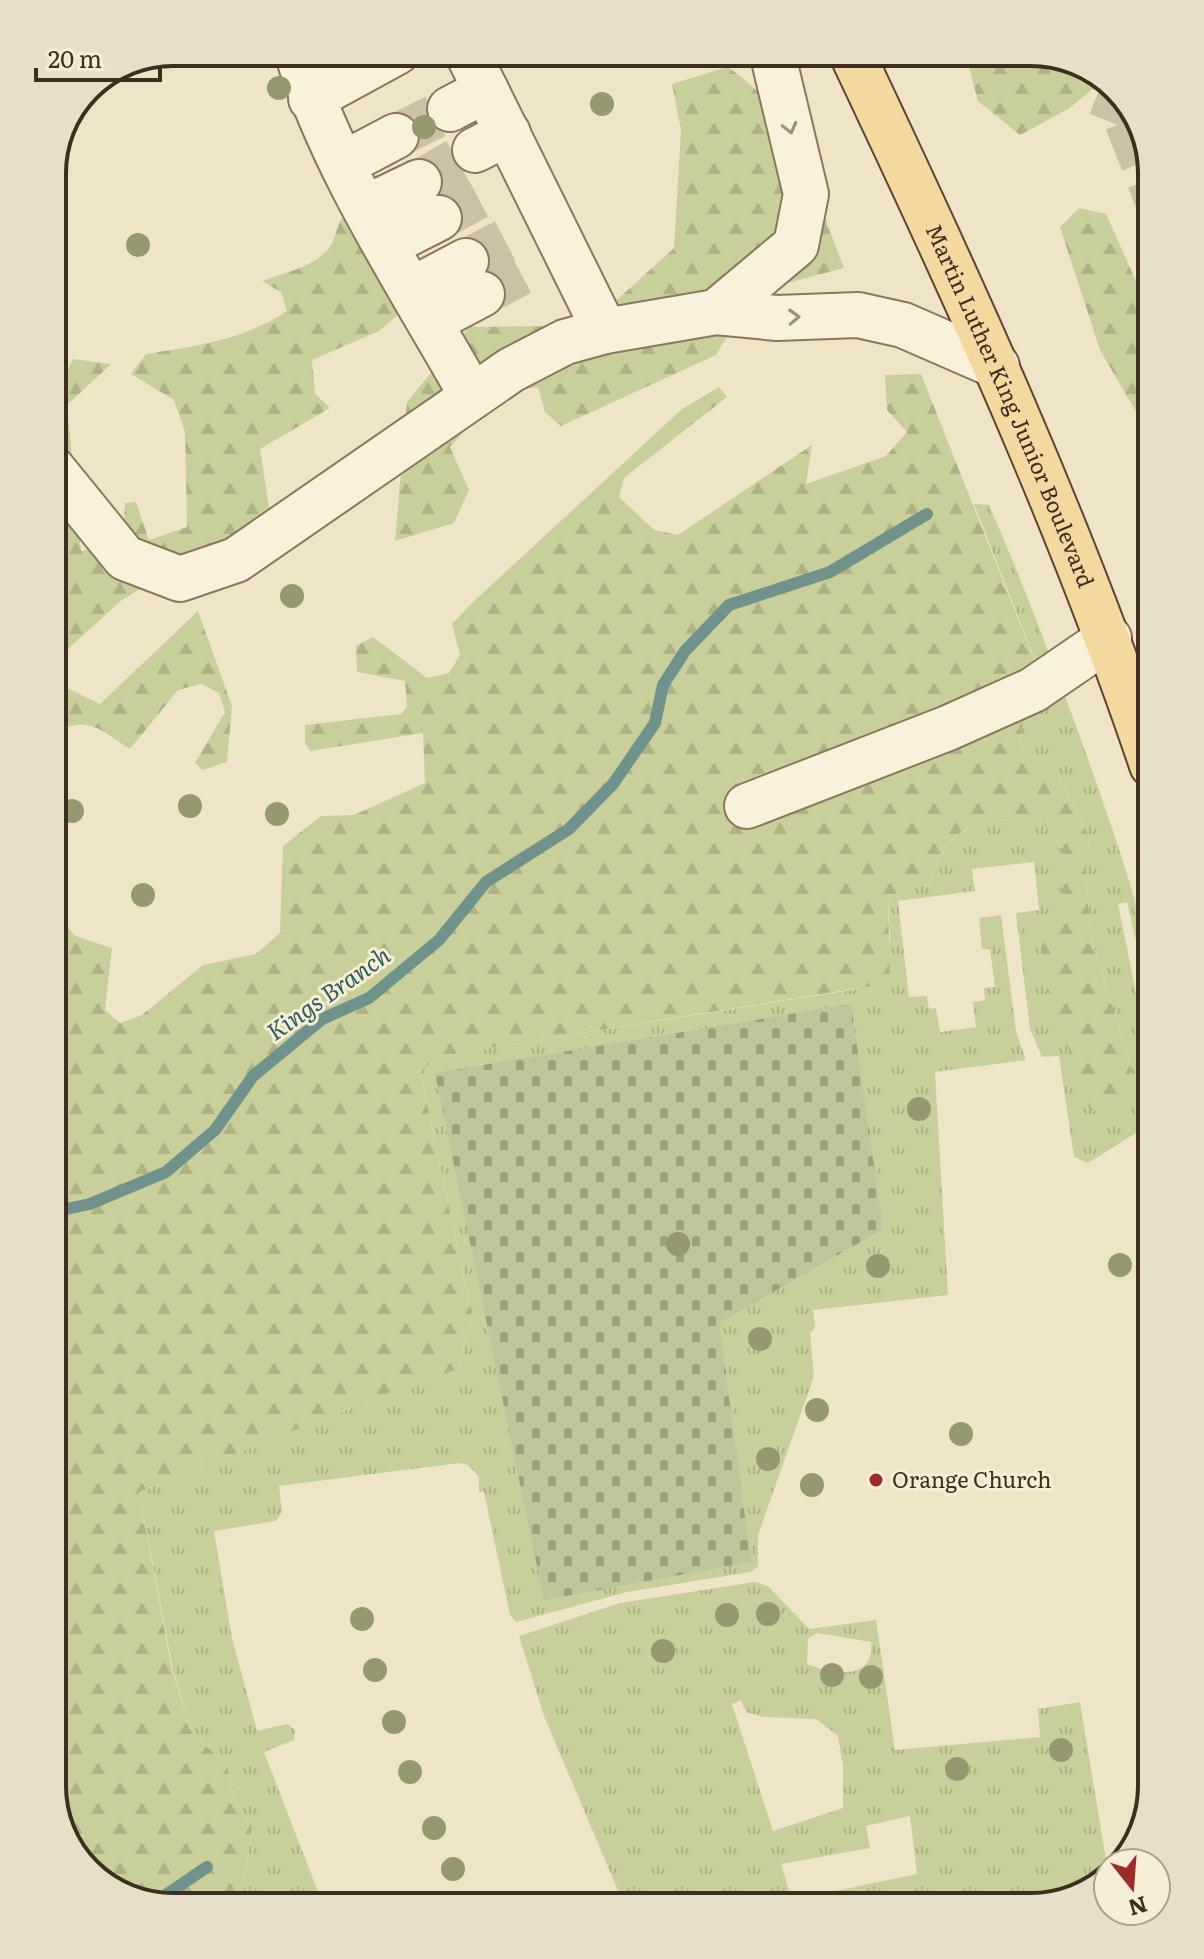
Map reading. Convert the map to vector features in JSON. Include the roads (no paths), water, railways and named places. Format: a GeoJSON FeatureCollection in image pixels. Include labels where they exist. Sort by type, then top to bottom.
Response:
{"type":"FeatureCollection","features":[{"type":"Feature","properties":{"kind":"main road","name":"Martin Luther King Junior Boulevard"},"geometry":{"type":"LineString","coordinates":[[858,66],[997,366],[1109,638],[1138,724]]}},
{"type":"Feature","properties":{"kind":"lane"},"geometry":{"type":"LineString","coordinates":[[301,66],[311,99],[343,164],[472,396]]}},
{"type":"Feature","properties":{"kind":"lane"},"geometry":{"type":"LineString","coordinates":[[311,99],[371,66]]}},
{"type":"Feature","properties":{"kind":"lane"},"geometry":{"type":"LineString","coordinates":[[716,312],[796,245],[806,194],[775,66]]}},
{"type":"Feature","properties":{"kind":"lane"},"geometry":{"type":"LineString","coordinates":[[468,84],[492,142],[544,240],[605,331]]}},
{"type":"Feature","properties":{"kind":"lane"},"geometry":{"type":"LineString","coordinates":[[343,164],[396,136]]}},
{"type":"Feature","properties":{"kind":"lane"},"geometry":{"type":"LineString","coordinates":[[377,226],[429,200]]}},
{"type":"Feature","properties":{"kind":"lane"},"geometry":{"type":"LineString","coordinates":[[422,305],[474,277]]}},
{"type":"Feature","properties":{"kind":"lane"},"geometry":{"type":"LineString","coordinates":[[66,485],[125,558],[180,579],[236,560],[472,396],[565,342],[605,331],[716,312],[777,318],[858,315],[903,325],[997,366]]}},
{"type":"Feature","properties":{"kind":"lane"},"geometry":{"type":"LineString","coordinates":[[747,806],[948,728],[1033,690],[1109,638]]}},
{"type":"Feature","properties":{"kind":"waterway","name":"Kings Branch"},"geometry":{"type":"LineString","coordinates":[[66,1209],[90,1204],[166,1172],[215,1130],[253,1076],[322,1019],[369,998],[439,940],[486,882],[569,829],[613,784],[655,723],[663,685],[685,651],[729,605],[830,572],[927,514]]}},
{"type":"Feature","properties":{"kind":"waterway"},"geometry":{"type":"LineString","coordinates":[[169,1893],[207,1867]]}},
{"type":"Feature","properties":{"kind":"tunnel"},"geometry":{"type":"LineString","coordinates":[[1110,122],[1115,108]]}},
{"type":"Feature","properties":{"kind":"tunnel"},"geometry":{"type":"LineString","coordinates":[[396,136],[450,109]]}},
{"type":"Feature","properties":{"kind":"tunnel"},"geometry":{"type":"LineString","coordinates":[[1114,150],[1133,142]]}},
{"type":"Feature","properties":{"kind":"tunnel"},"geometry":{"type":"LineString","coordinates":[[419,182],[475,150]]}},
{"type":"Feature","properties":{"kind":"tunnel"},"geometry":{"type":"LineString","coordinates":[[439,218],[497,187]]}},
{"type":"Feature","properties":{"kind":"tunnel"},"geometry":{"type":"LineString","coordinates":[[466,261],[520,233]]}},
{"type":"Feature","properties":{"kind":"tunnel"},"geometry":{"type":"LineString","coordinates":[[482,294],[540,263]]}},
{"type":"Feature","properties":{"kind":"place","name":"Orange Church"},"geometry":{"type":"Point","coordinates":[876,1480]}}]}
